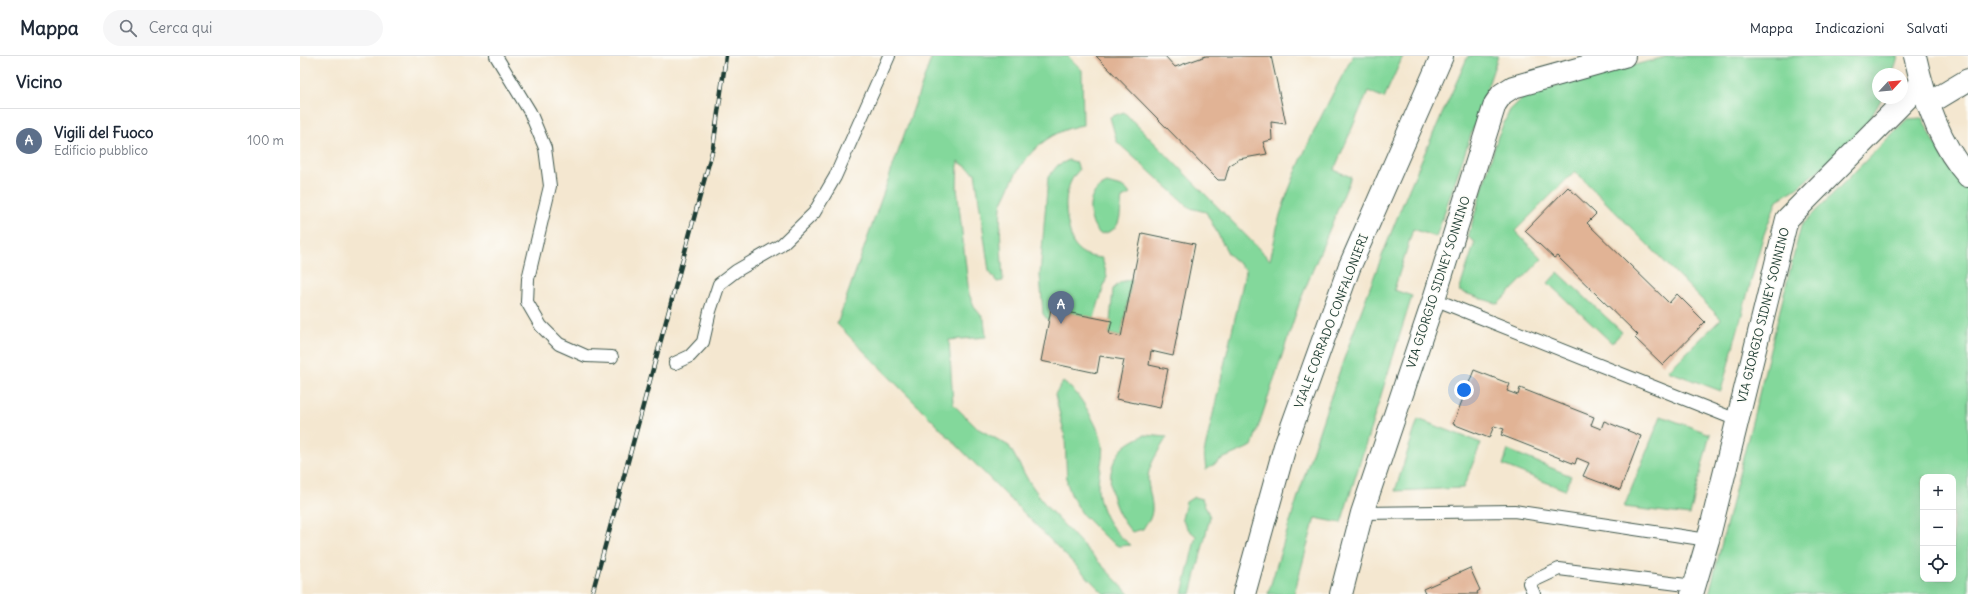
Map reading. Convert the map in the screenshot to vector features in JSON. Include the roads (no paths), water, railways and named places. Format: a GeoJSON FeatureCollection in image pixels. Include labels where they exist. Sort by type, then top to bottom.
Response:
{"type":"FeatureCollection","features":[{"type":"Feature","properties":{"kind":"street","name":"VIALE CORRADO CONFALONIERI"},"geometry":{"type":"LineString","coordinates":[[1244,594],[1285,446],[1349,268],[1442,56]]}},
{"type":"Feature","properties":{"kind":"street","name":"VIA GIORGIO SIDNEY SONNINO"},"geometry":{"type":"LineString","coordinates":[[1341,594],[1362,513],[1434,299],[1495,104],[1502,94],[1513,87],[1624,56]]}},
{"type":"Feature","properties":{"kind":"street"},"geometry":{"type":"LineString","coordinates":[[1915,56],[1921,84],[1928,104],[1955,162],[1968,176]]}},
{"type":"Feature","properties":{"kind":"street"},"geometry":{"type":"LineString","coordinates":[[1928,104],[1968,80]]}},
{"type":"Feature","properties":{"kind":"street","name":"VIA GIORGIO SIDNEY SONNINO"},"geometry":{"type":"LineString","coordinates":[[1693,590],[1708,540],[1787,219],[1921,84]]}},
{"type":"Feature","properties":{"kind":"lane"},"geometry":{"type":"LineString","coordinates":[[496,56],[530,112],[545,148],[550,186],[528,279],[527,302],[541,326],[559,344],[586,356],[612,357]]}},
{"type":"Feature","properties":{"kind":"lane"},"geometry":{"type":"LineString","coordinates":[[675,363],[690,356],[703,342],[710,311],[719,284],[781,245],[814,213],[835,177],[889,56]]}},
{"type":"Feature","properties":{"kind":"lane"},"geometry":{"type":"LineString","coordinates":[[1434,299],[1737,420]]}},
{"type":"Feature","properties":{"kind":"lane"},"geometry":{"type":"LineString","coordinates":[[1362,513],[1514,512],[1708,540]]}},
{"type":"Feature","properties":{"kind":"lane"},"geometry":{"type":"LineString","coordinates":[[1534,594],[1529,583],[1559,569],[1693,590]]}},
{"type":"Feature","properties":{"kind":"railway"},"geometry":{"type":"LineString","coordinates":[[592,594],[713,148],[726,56]]}},
{"type":"Feature","properties":{"kind":"place","name":"Vigili del Fuoco"},"geometry":{"type":"Point","coordinates":[1061,324]}}]}
